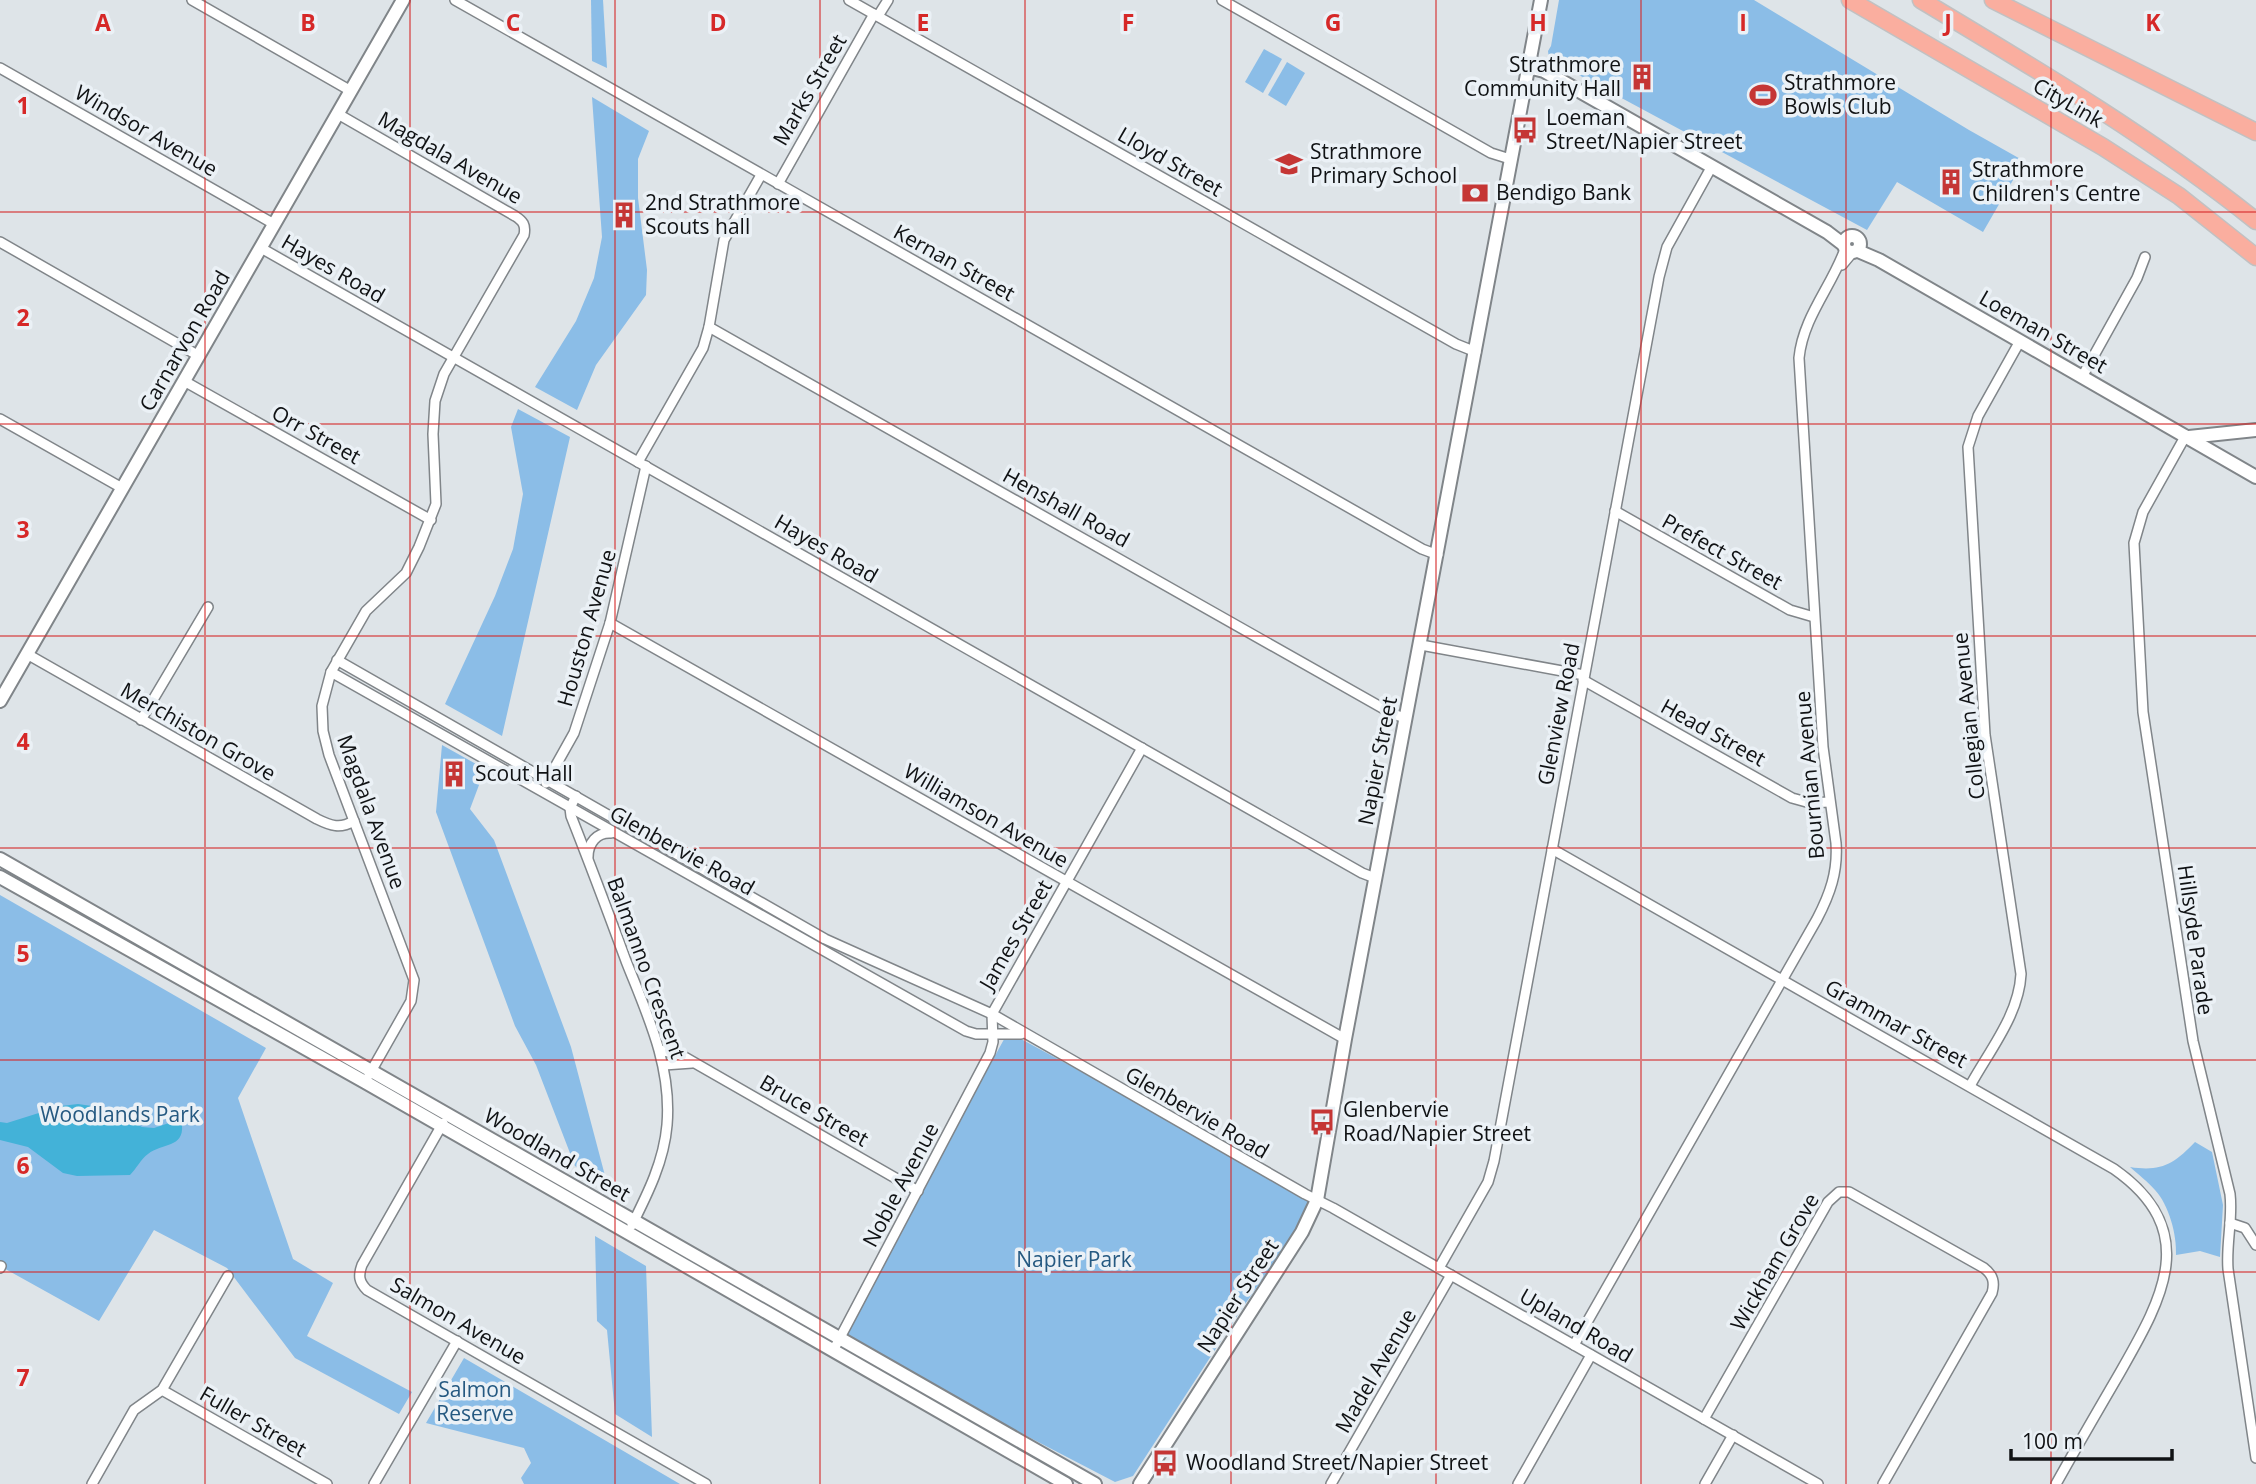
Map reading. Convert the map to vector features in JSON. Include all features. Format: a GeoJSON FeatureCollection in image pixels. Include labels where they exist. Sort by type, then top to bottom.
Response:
{"type":"FeatureCollection","features":[{"type":"Feature","properties":{"kind":"highway","name":"CityLink"},"geometry":{"type":"LineString","coordinates":[[1850,0],[2103,147],[2202,215],[2256,257]]}},
{"type":"Feature","properties":{"kind":"highway","name":"CityLink"},"geometry":{"type":"LineString","coordinates":[[1921,0],[2073,91],[2206,181],[2256,221]]}},
{"type":"Feature","properties":{"kind":"highway"},"geometry":{"type":"LineString","coordinates":[[1993,0],[2254,131]]}},
{"type":"Feature","properties":{"kind":"street"},"geometry":{"type":"LineString","coordinates":[[192,0],[351,92]]}},
{"type":"Feature","properties":{"kind":"street","name":"Carnarvon Road"},"geometry":{"type":"LineString","coordinates":[[0,701],[403,0]]}},
{"type":"Feature","properties":{"kind":"street","name":"Kernan Street"},"geometry":{"type":"LineString","coordinates":[[454,0],[1422,549],[1438,555]]}},
{"type":"Feature","properties":{"kind":"street","name":"Lloyd Street"},"geometry":{"type":"LineString","coordinates":[[849,0],[1444,338],[1476,352]]}},
{"type":"Feature","properties":{"kind":"street","name":"Marks Street"},"geometry":{"type":"LineString","coordinates":[[778,184],[876,15],[888,0]]}},
{"type":"Feature","properties":{"kind":"street"},"geometry":{"type":"LineString","coordinates":[[1223,0],[1491,153],[1510,159]]}},
{"type":"Feature","properties":{"kind":"street","name":"Napier Street"},"geometry":{"type":"LineString","coordinates":[[1140,1484],[1302,1232],[1317,1200],[1541,0]]}},
{"type":"Feature","properties":{"kind":"street","name":"Loeman Street"},"geometry":{"type":"LineString","coordinates":[[1528,66],[1544,71],[1851,247],[1879,260],[2187,436],[2254,478]]}},
{"type":"Feature","properties":{"kind":"street","name":"Windsor Avenue"},"geometry":{"type":"LineString","coordinates":[[0,68],[274,224]]}},
{"type":"Feature","properties":{"kind":"street","name":"Magdala Avenue"},"geometry":{"type":"LineString","coordinates":[[338,114],[515,216],[524,224],[524,235],[453,357],[435,401],[433,434],[436,504],[431,520],[406,573],[366,611],[337,660],[322,706],[323,731],[329,755],[414,980],[411,1001],[368,1076]]}},
{"type":"Feature","properties":{"kind":"street","name":"Glenview Road"},"geometry":{"type":"LineString","coordinates":[[1440,1268],[1483,1192],[1491,1172],[1663,258],[1712,166]]}},
{"type":"Feature","properties":{"kind":"street","name":"Houston Avenue"},"geometry":{"type":"LineString","coordinates":[[541,792],[574,733],[611,623],[642,464],[703,348],[724,240],[761,174]]}},
{"type":"Feature","properties":{"kind":"street"},"geometry":{"type":"LineString","coordinates":[[0,243],[199,356]]}},
{"type":"Feature","properties":{"kind":"street","name":"Bournian Avenue"},"geometry":{"type":"LineString","coordinates":[[1574,1345],[1817,919],[1833,884],[1837,858],[1823,747],[1799,358],[1806,327],[1851,247]]}},
{"type":"Feature","properties":{"kind":"street","name":"Hayes Road"},"geometry":{"type":"LineString","coordinates":[[261,248],[1362,873],[1376,878]]}},
{"type":"Feature","properties":{"kind":"street"},"geometry":{"type":"LineString","coordinates":[[2082,377],[2137,278],[2145,257]]}},
{"type":"Feature","properties":{"kind":"street","name":"Henshall Road"},"geometry":{"type":"LineString","coordinates":[[709,327],[1393,715],[1405,718]]}},
{"type":"Feature","properties":{"kind":"street","name":"Collegian Avenue"},"geometry":{"type":"LineString","coordinates":[[1970,1086],[2011,1013],[2021,974],[1985,735],[1968,447],[1978,416],[2020,341]]}},
{"type":"Feature","properties":{"kind":"street","name":"Orr Street"},"geometry":{"type":"LineString","coordinates":[[184,381],[431,520]]}},
{"type":"Feature","properties":{"kind":"street"},"geometry":{"type":"LineString","coordinates":[[0,419],[122,488]]}},
{"type":"Feature","properties":{"kind":"street"},"geometry":{"type":"LineString","coordinates":[[2187,436],[2256,430]]}},
{"type":"Feature","properties":{"kind":"street","name":"Hillsyde Parade"},"geometry":{"type":"LineString","coordinates":[[2187,436],[2143,512],[2134,543],[2145,726],[2188,1017],[2228,1184],[2231,1209],[2228,1269],[2256,1458]]}},
{"type":"Feature","properties":{"kind":"street","name":"Prefect Street"},"geometry":{"type":"LineString","coordinates":[[1615,512],[1790,610],[1814,617]]}},
{"type":"Feature","properties":{"kind":"street"},"geometry":{"type":"LineString","coordinates":[[141,720],[208,607]]}},
{"type":"Feature","properties":{"kind":"street","name":"Williamson Avenue"},"geometry":{"type":"LineString","coordinates":[[611,623],[1345,1039]]}},
{"type":"Feature","properties":{"kind":"street","name":"Head Street"},"geometry":{"type":"LineString","coordinates":[[1421,645],[1584,678],[1793,798],[1810,803],[1829,802]]}},
{"type":"Feature","properties":{"kind":"street","name":"Merchiston Grove"},"geometry":{"type":"LineString","coordinates":[[27,654],[329,825],[345,826],[354,821]]}},
{"type":"Feature","properties":{"kind":"street","name":"Glenbervie Road"},"geometry":{"type":"LineString","coordinates":[[337,660],[825,939],[992,1014],[1317,1200]]}},
{"type":"Feature","properties":{"kind":"street","name":"Glenbervie Road"},"geometry":{"type":"LineString","coordinates":[[331,672],[966,1031],[976,1034],[1023,1034]]}},
{"type":"Feature","properties":{"kind":"street"},"geometry":{"type":"LineString","coordinates":[[425,725],[430,714]]}},
{"type":"Feature","properties":{"kind":"street","name":"James Street"},"geometry":{"type":"LineString","coordinates":[[992,1033],[992,1014],[1142,748]]}},
{"type":"Feature","properties":{"kind":"street"},"geometry":{"type":"LineString","coordinates":[[570,808],[576,796]]}},
{"type":"Feature","properties":{"kind":"street","name":"Balmanno Crescent"},"geometry":{"type":"LineString","coordinates":[[570,808],[660,1050],[663,1065],[668,1106],[663,1151],[631,1227]]}},
{"type":"Feature","properties":{"kind":"street"},"geometry":{"type":"LineString","coordinates":[[588,859],[590,846],[599,835],[610,833],[620,836]]}},
{"type":"Feature","properties":{"kind":"street","name":"Grammar Street"},"geometry":{"type":"LineString","coordinates":[[1552,849],[1970,1086],[2113,1169],[2138,1189],[2158,1219],[2167,1257],[2166,1275],[2155,1309],[2056,1484]]}},
{"type":"Feature","properties":{"kind":"street","name":"Woodland Street"},"geometry":{"type":"LineString","coordinates":[[0,859],[368,1076],[836,1345],[950,1417],[1066,1484]]}},
{"type":"Feature","properties":{"kind":"street","name":"Woodland Street"},"geometry":{"type":"LineString","coordinates":[[0,877],[368,1076]]}},
{"type":"Feature","properties":{"kind":"street"},"geometry":{"type":"LineString","coordinates":[[64,912],[71,900]]}},
{"type":"Feature","properties":{"kind":"street","name":"Noble Avenue"},"geometry":{"type":"LineString","coordinates":[[836,1345],[990,1053],[992,1033]]}},
{"type":"Feature","properties":{"kind":"street","name":"Bruce Street"},"geometry":{"type":"LineString","coordinates":[[660,1050],[681,1055],[918,1191]]}},
{"type":"Feature","properties":{"kind":"street"},"geometry":{"type":"LineString","coordinates":[[663,1065],[694,1063]]}},
{"type":"Feature","properties":{"kind":"street","name":"Salmon Avenue"},"geometry":{"type":"LineString","coordinates":[[445,1120],[362,1265],[359,1278],[367,1290],[706,1484]]}},
{"type":"Feature","properties":{"kind":"street","name":"Wickham Grove"},"geometry":{"type":"LineString","coordinates":[[1704,1419],[1828,1202],[1839,1192],[1849,1192],[1984,1268],[1990,1272],[1994,1281],[1992,1293],[1883,1484]]}},
{"type":"Feature","properties":{"kind":"street","name":"Upland Road"},"geometry":{"type":"LineString","coordinates":[[1317,1200],[1818,1484]]}},
{"type":"Feature","properties":{"kind":"street"},"geometry":{"type":"LineString","coordinates":[[2230,1223],[2245,1228],[2256,1245]]}},
{"type":"Feature","properties":{"kind":"street","name":"Madel Avenue"},"geometry":{"type":"LineString","coordinates":[[1331,1484],[1451,1275]]}},
{"type":"Feature","properties":{"kind":"street"},"geometry":{"type":"LineString","coordinates":[[92,1484],[134,1410],[162,1390],[228,1276]]}},
{"type":"Feature","properties":{"kind":"street"},"geometry":{"type":"LineString","coordinates":[[374,1484],[457,1341]]}},
{"type":"Feature","properties":{"kind":"street","name":"Woodland Street"},"geometry":{"type":"LineString","coordinates":[[836,1345],[957,1405],[1095,1484]]}},
{"type":"Feature","properties":{"kind":"street"},"geometry":{"type":"LineString","coordinates":[[1518,1484],[1591,1355]]}},
{"type":"Feature","properties":{"kind":"street","name":"Fuller Street"},"geometry":{"type":"LineString","coordinates":[[162,1390],[327,1484]]}},
{"type":"Feature","properties":{"kind":"street"},"geometry":{"type":"LineString","coordinates":[[950,1417],[957,1405]]}},
{"type":"Feature","properties":{"kind":"street"},"geometry":{"type":"LineString","coordinates":[[1705,1484],[1733,1435]]}},
{"type":"Feature","properties":{"kind":"green space"},"geometry":{"type":"Polygon","coordinates":[[[591,0],[603,0],[607,68],[592,61],[591,0]]]}},
{"type":"Feature","properties":{"kind":"green space"},"geometry":{"type":"Polygon","coordinates":[[[1559,0],[1754,0],[2024,161],[1983,232],[1897,182],[1867,230],[1549,59],[1548,51],[1559,0]]]}},
{"type":"Feature","properties":{"kind":"green space"},"geometry":{"type":"Polygon","coordinates":[[[1264,49],[1282,59],[1263,93],[1245,82],[1264,49]]]}},
{"type":"Feature","properties":{"kind":"green space"},"geometry":{"type":"Polygon","coordinates":[[[1287,62],[1305,73],[1286,106],[1268,95],[1287,62]]]}},
{"type":"Feature","properties":{"kind":"green space"},"geometry":{"type":"Polygon","coordinates":[[[592,97],[649,131],[638,159],[638,198],[647,270],[646,295],[596,365],[577,410],[535,387],[576,321],[594,278],[602,237],[592,97]]]}},
{"type":"Feature","properties":{"kind":"green space"},"geometry":{"type":"Polygon","coordinates":[[[518,409],[570,437],[502,736],[445,704],[495,596],[513,549],[523,494],[511,427],[518,409]]]}},
{"type":"Feature","properties":{"kind":"green space"},"geometry":{"type":"Polygon","coordinates":[[[442,745],[485,769],[470,809],[494,840],[571,1047],[608,1187],[575,1166],[536,1065],[515,1026],[436,812],[442,745]]]}},
{"type":"Feature","properties":{"kind":"green space","name":"Woodlands Park"},"geometry":{"type":"Polygon","coordinates":[[[0,895],[266,1048],[238,1098],[293,1259],[333,1283],[307,1336],[412,1392],[399,1414],[295,1358],[227,1268],[154,1230],[99,1321],[0,1266],[0,895]]]}},
{"type":"Feature","properties":{"kind":"green space","name":"Napier Park"},"geometry":{"type":"Polygon","coordinates":[[[1008,1032],[1317,1200],[1239,1313],[1133,1476],[1115,1482],[840,1339],[1008,1032]]]}},
{"type":"Feature","properties":{"kind":"green space"},"geometry":{"type":"Polygon","coordinates":[[[2195,1142],[2212,1152],[2223,1205],[2220,1257],[2200,1251],[2176,1255],[2173,1230],[2160,1196],[2130,1167],[2150,1168],[2166,1165],[2195,1142]]]}},
{"type":"Feature","properties":{"kind":"green space"},"geometry":{"type":"Polygon","coordinates":[[[595,1236],[646,1266],[652,1437],[615,1414],[607,1330],[597,1321],[595,1236]]]}},
{"type":"Feature","properties":{"kind":"green space","name":"Salmon Reserve"},"geometry":{"type":"Polygon","coordinates":[[[464,1358],[680,1484],[524,1484],[521,1478],[531,1463],[524,1448],[426,1423],[464,1358]]]}},
{"type":"Feature","properties":{"kind":"shaded area"},"geometry":{"type":"Polygon","coordinates":[[[78,1104],[106,1108],[142,1127],[154,1128],[169,1123],[182,1125],[182,1132],[176,1141],[148,1154],[130,1175],[77,1176],[63,1173],[28,1147],[0,1140],[0,1122],[7,1123],[61,1106],[78,1104]]]}},
{"type":"Feature","properties":{"kind":"place","name":"Strathmore Community Hall"},"geometry":{"type":"Point","coordinates":[1642,77]}},
{"type":"Feature","properties":{"kind":"place","name":"Strathmore Bowls Club"},"geometry":{"type":"Point","coordinates":[1763,95]}},
{"type":"Feature","properties":{"kind":"place","name":"Loeman Street/Napier Street"},"geometry":{"type":"Point","coordinates":[1525,130]}},
{"type":"Feature","properties":{"kind":"place","name":"Strathmore Primary School"},"geometry":{"type":"Point","coordinates":[1289,164]}},
{"type":"Feature","properties":{"kind":"place","name":"Strathmore Children's Centre"},"geometry":{"type":"Point","coordinates":[1951,182]}},
{"type":"Feature","properties":{"kind":"place","name":"Bendigo Bank"},"geometry":{"type":"Point","coordinates":[1475,193]}},
{"type":"Feature","properties":{"kind":"place","name":"2nd Strathmore Scouts hall"},"geometry":{"type":"Point","coordinates":[624,215]}},
{"type":"Feature","properties":{"kind":"place","name":"Scout Hall"},"geometry":{"type":"Point","coordinates":[454,774]}},
{"type":"Feature","properties":{"kind":"place","name":"Glenbervie Road/Napier Street"},"geometry":{"type":"Point","coordinates":[1322,1122]}},
{"type":"Feature","properties":{"kind":"place","name":"Woodland Street/Napier Street"},"geometry":{"type":"Point","coordinates":[1165,1463]}}]}
